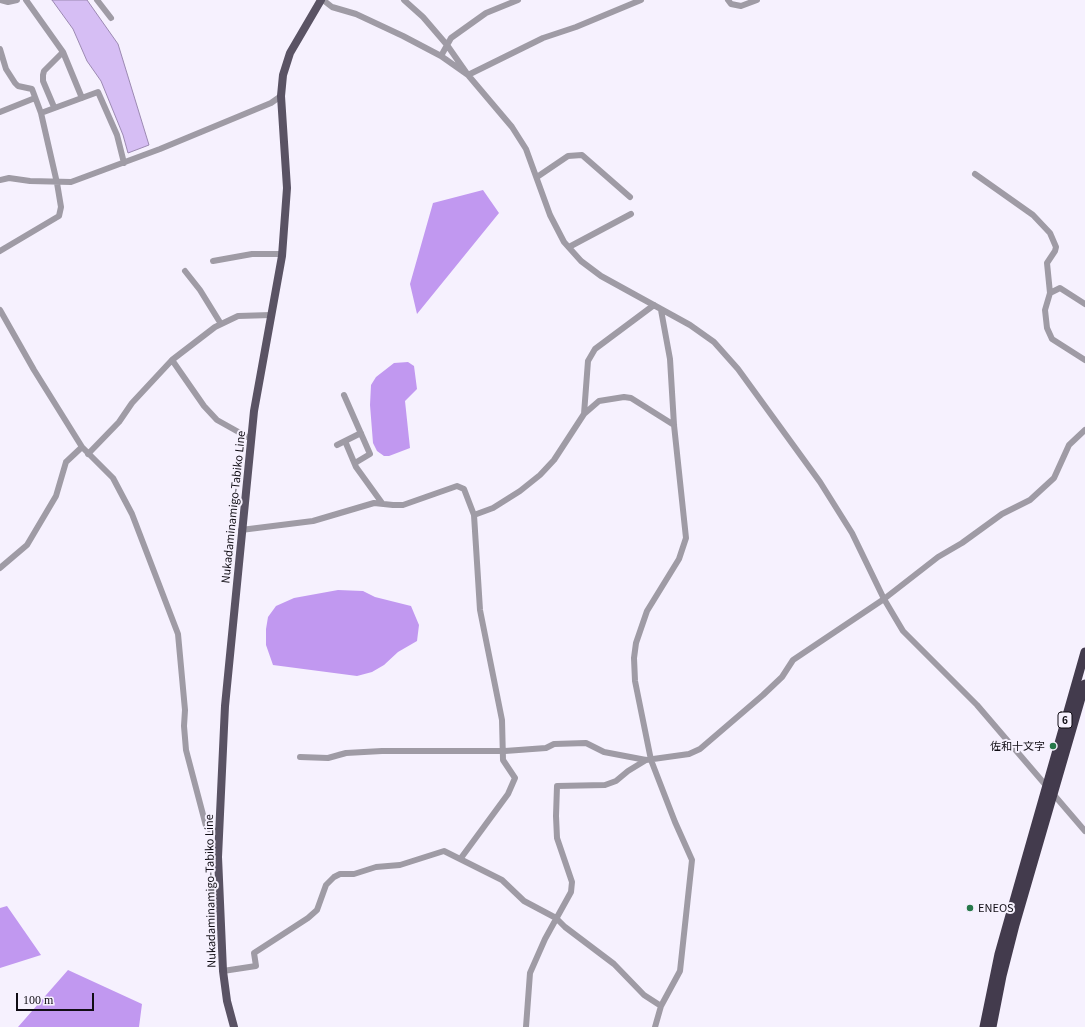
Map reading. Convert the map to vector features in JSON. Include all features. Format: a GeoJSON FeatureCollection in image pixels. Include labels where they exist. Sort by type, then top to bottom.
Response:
{"type":"FeatureCollection","features":[{"type":"Feature","properties":{"kind":"highway","name":"6"},"geometry":{"type":"LineString","coordinates":[[984,1027],[1000,954],[1085,652]]}},
{"type":"Feature","properties":{"kind":"highway","name":"6"},"geometry":{"type":"LineString","coordinates":[[992,1027],[1002,976],[1015,925],[1085,684]]}},
{"type":"Feature","properties":{"kind":"main road","name":"Nukadaminamigo-Tabiko Line"},"geometry":{"type":"LineString","coordinates":[[234,1027],[227,1001],[223,971],[218,830],[225,706],[251,439],[282,254],[287,188],[281,96],[283,75],[290,53],[322,0]]}},
{"type":"Feature","properties":{"kind":"street"},"geometry":{"type":"LineString","coordinates":[[0,0],[8,2],[17,0]]}},
{"type":"Feature","properties":{"kind":"street"},"geometry":{"type":"LineString","coordinates":[[26,0],[63,52],[82,98]]}},
{"type":"Feature","properties":{"kind":"street"},"geometry":{"type":"LineString","coordinates":[[97,0],[111,18]]}},
{"type":"Feature","properties":{"kind":"street"},"geometry":{"type":"LineString","coordinates":[[322,0],[332,7],[356,14],[441,56],[468,75]]}},
{"type":"Feature","properties":{"kind":"street"},"geometry":{"type":"LineString","coordinates":[[404,0],[423,18],[447,45],[468,75],[512,127],[526,149],[538,177],[550,215],[564,242],[581,261],[601,276],[690,326],[714,342],[738,369],[820,482],[852,533],[884,599],[903,631],[977,705],[1046,788],[1085,831]]}},
{"type":"Feature","properties":{"kind":"street"},"geometry":{"type":"LineString","coordinates":[[441,56],[450,38],[486,13],[518,0]]}},
{"type":"Feature","properties":{"kind":"street"},"geometry":{"type":"LineString","coordinates":[[468,75],[543,38],[576,27],[641,0]]}},
{"type":"Feature","properties":{"kind":"street"},"geometry":{"type":"LineString","coordinates":[[728,0],[731,4],[741,6],[757,0]]}},
{"type":"Feature","properties":{"kind":"street"},"geometry":{"type":"LineString","coordinates":[[0,49],[6,69],[18,86],[32,90],[41,113],[61,206],[59,216],[0,251]]}},
{"type":"Feature","properties":{"kind":"street"},"geometry":{"type":"LineString","coordinates":[[54,108],[43,81],[43,75],[63,52]]}},
{"type":"Feature","properties":{"kind":"street"},"geometry":{"type":"LineString","coordinates":[[41,113],[98,92],[117,135],[124,163]]}},
{"type":"Feature","properties":{"kind":"street"},"geometry":{"type":"LineString","coordinates":[[0,180],[9,178],[71,182],[168,146],[281,96]]}},
{"type":"Feature","properties":{"kind":"street"},"geometry":{"type":"LineString","coordinates":[[0,112],[35,98]]}},
{"type":"Feature","properties":{"kind":"street"},"geometry":{"type":"LineString","coordinates":[[538,177],[568,156],[582,155],[630,197]]}},
{"type":"Feature","properties":{"kind":"street"},"geometry":{"type":"LineString","coordinates":[[975,174],[1033,215],[1050,233],[1056,247],[1047,263],[1050,293],[1045,310],[1048,332],[1052,339],[1085,360]]}},
{"type":"Feature","properties":{"kind":"street"},"geometry":{"type":"LineString","coordinates":[[569,247],[631,214]]}},
{"type":"Feature","properties":{"kind":"street"},"geometry":{"type":"LineString","coordinates":[[213,261],[252,254],[282,254]]}},
{"type":"Feature","properties":{"kind":"street"},"geometry":{"type":"LineString","coordinates":[[185,270],[200,290],[220,324]]}},
{"type":"Feature","properties":{"kind":"street"},"geometry":{"type":"LineString","coordinates":[[1050,293],[1060,288],[1085,304]]}},
{"type":"Feature","properties":{"kind":"street"},"geometry":{"type":"LineString","coordinates":[[584,414],[588,361],[595,349],[654,305]]}},
{"type":"Feature","properties":{"kind":"street"},"geometry":{"type":"LineString","coordinates":[[0,310],[34,370],[82,447],[113,478],[132,514],[178,634],[185,710],[184,726],[186,750],[206,826],[212,832],[218,830]]}},
{"type":"Feature","properties":{"kind":"street"},"geometry":{"type":"LineString","coordinates":[[655,1027],[661,1006],[680,971],[692,860],[649,760],[636,682],[634,658],[636,643],[647,611],[679,559],[686,538],[674,425],[670,359],[661,310]]}},
{"type":"Feature","properties":{"kind":"street"},"geometry":{"type":"LineString","coordinates":[[88,454],[119,422],[132,403],[172,360],[220,324],[238,316],[271,315]]}},
{"type":"Feature","properties":{"kind":"street"},"geometry":{"type":"LineString","coordinates":[[172,360],[204,406],[217,420],[251,439]]}},
{"type":"Feature","properties":{"kind":"street"},"geometry":{"type":"LineString","coordinates":[[344,395],[370,454],[355,464]]}},
{"type":"Feature","properties":{"kind":"street"},"geometry":{"type":"LineString","coordinates":[[474,515],[493,508],[520,491],[540,475],[554,460],[584,414],[599,401],[624,397],[631,398],[674,425]]}},
{"type":"Feature","properties":{"kind":"street"},"geometry":{"type":"LineString","coordinates":[[300,757],[328,758],[346,753],[382,751],[546,748],[554,744],[586,743],[604,752],[649,760],[689,754],[700,749],[763,695],[782,677],[793,660],[884,599],[938,557],[962,543],[1002,514],[1030,500],[1054,478],[1069,445],[1085,430]]}},
{"type":"Feature","properties":{"kind":"street"},"geometry":{"type":"LineString","coordinates":[[337,445],[361,433]]}},
{"type":"Feature","properties":{"kind":"street"},"geometry":{"type":"LineString","coordinates":[[346,441],[355,464],[382,503]]}},
{"type":"Feature","properties":{"kind":"street"},"geometry":{"type":"LineString","coordinates":[[0,568],[27,546],[56,496],[66,462],[82,447]]}},
{"type":"Feature","properties":{"kind":"street"},"geometry":{"type":"LineString","coordinates":[[241,530],[313,521],[374,503],[382,503],[393,506],[403,505],[441,491],[461,486],[469,499],[474,515],[480,610],[502,720],[503,760],[515,778],[513,784],[461,858]]}},
{"type":"Feature","properties":{"kind":"street"},"geometry":{"type":"LineString","coordinates":[[526,1027],[530,973],[556,918],[571,892],[572,882],[557,838],[557,786],[605,785],[616,781],[628,771],[649,760]]}},
{"type":"Feature","properties":{"kind":"street"},"geometry":{"type":"LineString","coordinates":[[223,971],[256,966],[254,953],[308,918],[317,910],[326,886],[340,874],[354,874],[376,867],[400,864],[444,851],[461,858],[466,863],[502,880],[524,901],[556,918],[565,927],[614,964],[644,995],[661,1006]]}},
{"type":"Feature","properties":{"kind":"shaded area"},"geometry":{"type":"Polygon","coordinates":[[[52,0],[87,0],[118,44],[149,145],[128,153],[123,135],[101,81],[87,61],[73,29],[52,0]]]}},
{"type":"Feature","properties":{"kind":"shaded area"},"geometry":{"type":"Polygon","coordinates":[[[483,190],[499,213],[417,314],[410,284],[433,203],[483,190]]]}},
{"type":"Feature","properties":{"kind":"shaded area"},"geometry":{"type":"Polygon","coordinates":[[[408,362],[414,366],[417,389],[405,401],[410,448],[389,456],[384,456],[377,451],[373,443],[370,405],[371,385],[376,377],[394,363],[408,362]]]}},
{"type":"Feature","properties":{"kind":"shaded area"},"geometry":{"type":"Polygon","coordinates":[[[338,590],[363,591],[375,597],[411,606],[419,625],[417,641],[398,652],[384,665],[372,672],[357,676],[273,665],[266,645],[266,629],[268,617],[276,606],[294,598],[338,590]]]}},
{"type":"Feature","properties":{"kind":"shaded area"},"geometry":{"type":"Polygon","coordinates":[[[7,906],[41,955],[0,968],[0,908],[7,906]]]}},
{"type":"Feature","properties":{"kind":"shaded area"},"geometry":{"type":"Polygon","coordinates":[[[68,970],[142,1004],[139,1027],[18,1027],[68,970]]]}},
{"type":"Feature","properties":{"kind":"place","name":"佐和十文字"},"geometry":{"type":"Point","coordinates":[1053,746]}},
{"type":"Feature","properties":{"kind":"place","name":"ENEOS"},"geometry":{"type":"Point","coordinates":[970,908]}}]}
